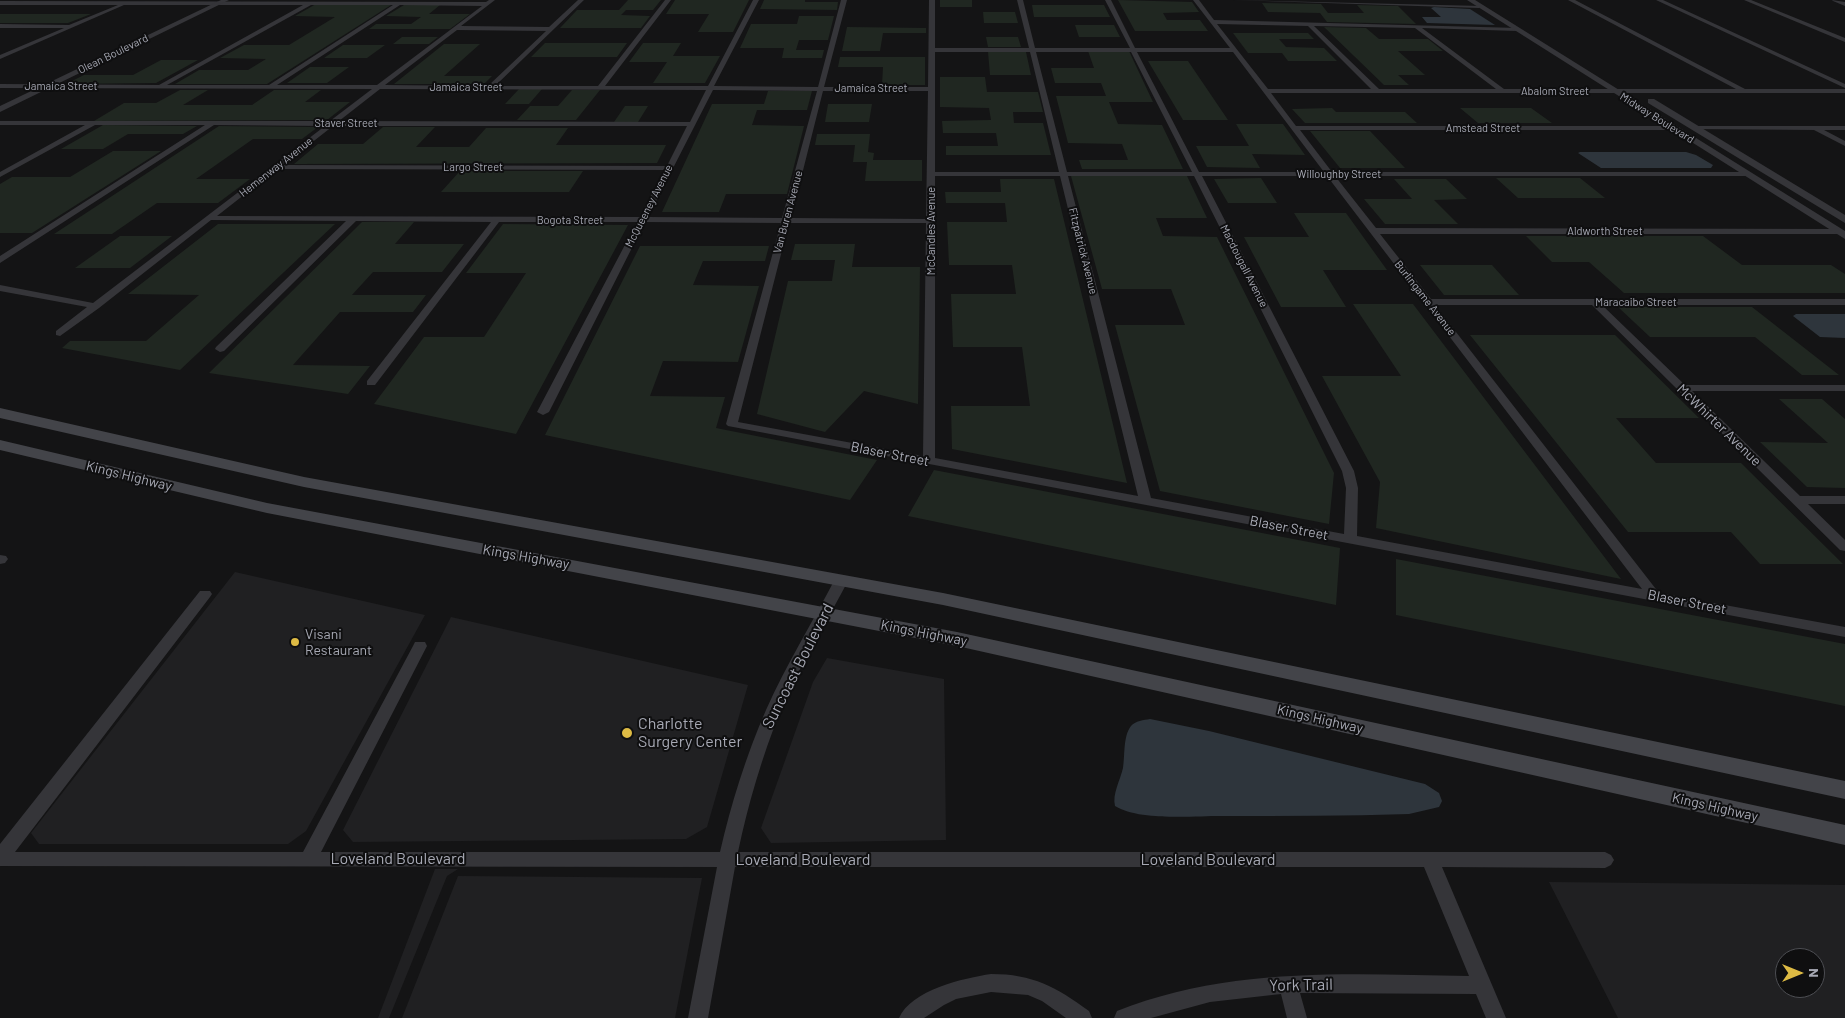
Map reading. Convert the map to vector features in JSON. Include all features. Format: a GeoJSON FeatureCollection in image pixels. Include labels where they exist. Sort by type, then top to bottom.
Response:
{"type":"FeatureCollection","features":[{"type":"Feature","properties":{"kind":"main road"},"geometry":{"type":"LineString","coordinates":[[0,413],[323,486],[842,579],[1322,678],[1845,790]]}},
{"type":"Feature","properties":{"kind":"main road","name":"Kings Highway"},"geometry":{"type":"LineString","coordinates":[[0,445],[245,504],[950,638],[1154,681],[1845,835]]}},
{"type":"Feature","properties":{"kind":"street"},"geometry":{"type":"LineString","coordinates":[[40,3],[47,0]]}},
{"type":"Feature","properties":{"kind":"street"},"geometry":{"type":"LineString","coordinates":[[0,58],[135,0]]}},
{"type":"Feature","properties":{"kind":"street"},"geometry":{"type":"LineString","coordinates":[[490,88],[580,0]]}},
{"type":"Feature","properties":{"kind":"street"},"geometry":{"type":"LineString","coordinates":[[600,88],[668,0]]}},
{"type":"Feature","properties":{"kind":"street","name":"McQueeney Avenue"},"geometry":{"type":"LineString","coordinates":[[543,412],[756,0]]}},
{"type":"Feature","properties":{"kind":"street","name":"Van Buren Avenue"},"geometry":{"type":"LineString","coordinates":[[732,424],[844,0]]}},
{"type":"Feature","properties":{"kind":"street","name":"McCandles Avenue"},"geometry":{"type":"LineString","coordinates":[[929,461],[932,0]]}},
{"type":"Feature","properties":{"kind":"street","name":"Fitzpatrick Avenue"},"geometry":{"type":"LineString","coordinates":[[1020,0],[1146,502]]}},
{"type":"Feature","properties":{"kind":"street","name":"Macdougall Avenue"},"geometry":{"type":"LineString","coordinates":[[1108,0],[1348,471],[1352,488],[1350,540]]}},
{"type":"Feature","properties":{"kind":"street","name":"Burlingame Avenue"},"geometry":{"type":"LineString","coordinates":[[1196,0],[1654,596]]}},
{"type":"Feature","properties":{"kind":"street"},"geometry":{"type":"LineString","coordinates":[[1236,0],[1481,3]]}},
{"type":"Feature","properties":{"kind":"street","name":"Midway Boulevard"},"geometry":{"type":"LineString","coordinates":[[1470,0],[1481,3],[1634,91],[1845,220]]}},
{"type":"Feature","properties":{"kind":"street"},"geometry":{"type":"LineString","coordinates":[[1571,0],[1744,91]]}},
{"type":"Feature","properties":{"kind":"street"},"geometry":{"type":"LineString","coordinates":[[1659,0],[1845,86]]}},
{"type":"Feature","properties":{"kind":"street"},"geometry":{"type":"LineString","coordinates":[[1747,0],[1845,40]]}},
{"type":"Feature","properties":{"kind":"street"},"geometry":{"type":"LineString","coordinates":[[1835,0],[1845,4]]}},
{"type":"Feature","properties":{"kind":"street","name":"Olean Boulevard"},"geometry":{"type":"LineString","coordinates":[[0,109],[222,2]]}},
{"type":"Feature","properties":{"kind":"street"},"geometry":{"type":"LineString","coordinates":[[160,87],[314,2]]}},
{"type":"Feature","properties":{"kind":"street"},"geometry":{"type":"LineString","coordinates":[[270,87],[402,2]]}},
{"type":"Feature","properties":{"kind":"street"},"geometry":{"type":"LineString","coordinates":[[0,3],[490,2]]}},
{"type":"Feature","properties":{"kind":"street","name":"Hemenway Avenue"},"geometry":{"type":"LineString","coordinates":[[60,333],[490,2]]}},
{"type":"Feature","properties":{"kind":"street","name":"Midway Boulevard"},"geometry":{"type":"LineString","coordinates":[[1481,3],[1517,30],[1841,233]]}},
{"type":"Feature","properties":{"kind":"street"},"geometry":{"type":"LineString","coordinates":[[1213,22],[1517,30]]}},
{"type":"Feature","properties":{"kind":"street"},"geometry":{"type":"LineString","coordinates":[[1309,24],[1377,91]]}},
{"type":"Feature","properties":{"kind":"street"},"geometry":{"type":"LineString","coordinates":[[0,26],[74,26]]}},
{"type":"Feature","properties":{"kind":"street"},"geometry":{"type":"LineString","coordinates":[[1417,27],[1503,91]]}},
{"type":"Feature","properties":{"kind":"street"},"geometry":{"type":"LineString","coordinates":[[456,28],[551,29]]}},
{"type":"Feature","properties":{"kind":"street"},"geometry":{"type":"LineString","coordinates":[[932,50],[1234,50]]}},
{"type":"Feature","properties":{"kind":"street"},"geometry":{"type":"LineString","coordinates":[[0,52],[12,52]]}},
{"type":"Feature","properties":{"kind":"street","name":"Jamaica Street"},"geometry":{"type":"LineString","coordinates":[[0,86],[932,88]]}},
{"type":"Feature","properties":{"kind":"street","name":"Abalom Street"},"geometry":{"type":"LineString","coordinates":[[1266,91],[1845,91]]}},
{"type":"Feature","properties":{"kind":"street","name":"Staver Street"},"geometry":{"type":"LineString","coordinates":[[0,122],[691,124]]}},
{"type":"Feature","properties":{"kind":"street"},"geometry":{"type":"LineString","coordinates":[[0,175],[94,123]]}},
{"type":"Feature","properties":{"kind":"street"},"geometry":{"type":"LineString","coordinates":[[0,260],[213,123]]}},
{"type":"Feature","properties":{"kind":"street","name":"Amstead Street"},"geometry":{"type":"LineString","coordinates":[[1294,128],[1673,128]]}},
{"type":"Feature","properties":{"kind":"street"},"geometry":{"type":"LineString","coordinates":[[1695,128],[1845,128]]}},
{"type":"Feature","properties":{"kind":"street"},"geometry":{"type":"LineString","coordinates":[[1815,128],[1845,144]]}},
{"type":"Feature","properties":{"kind":"street","name":"Largo Street"},"geometry":{"type":"LineString","coordinates":[[277,166],[669,168]]}},
{"type":"Feature","properties":{"kind":"street","name":"Willoughby Street"},"geometry":{"type":"LineString","coordinates":[[931,174],[1746,174]]}},
{"type":"Feature","properties":{"kind":"street","name":"Bogota Street"},"geometry":{"type":"LineString","coordinates":[[210,218],[931,221]]}},
{"type":"Feature","properties":{"kind":"street"},"geometry":{"type":"LineString","coordinates":[[220,349],[353,219]]}},
{"type":"Feature","properties":{"kind":"street"},"geometry":{"type":"LineString","coordinates":[[371,383],[497,219]]}},
{"type":"Feature","properties":{"kind":"street","name":"Aldworth Street"},"geometry":{"type":"LineString","coordinates":[[1373,231],[1841,233]]}},
{"type":"Feature","properties":{"kind":"street"},"geometry":{"type":"LineString","coordinates":[[0,288],[96,306]]}},
{"type":"Feature","properties":{"kind":"street","name":"Maracaibo Street"},"geometry":{"type":"LineString","coordinates":[[1428,302],[1845,302]]}},
{"type":"Feature","properties":{"kind":"street","name":"McWhirter Avenue"},"geometry":{"type":"LineString","coordinates":[[1594,302],[1845,547]]}},
{"type":"Feature","properties":{"kind":"street"},"geometry":{"type":"LineString","coordinates":[[1682,388],[1845,388]]}},
{"type":"Feature","properties":{"kind":"street","name":"Blaser Street"},"geometry":{"type":"LineString","coordinates":[[732,424],[1845,632]]}},
{"type":"Feature","properties":{"kind":"street"},"geometry":{"type":"LineString","coordinates":[[1796,500],[1845,500]]}},
{"type":"Feature","properties":{"kind":"street","name":"Suncoast Boulevard"},"geometry":{"type":"LineString","coordinates":[[698,1018],[726,860],[735,822],[765,730],[779,699],[842,579]]}},
{"type":"Feature","properties":{"kind":"street"},"geometry":{"type":"LineString","coordinates":[[0,858],[205,594]]}},
{"type":"Feature","properties":{"kind":"street"},"geometry":{"type":"LineString","coordinates":[[308,859],[420,646]]}},
{"type":"Feature","properties":{"kind":"street","name":"Loveland Boulevard"},"geometry":{"type":"LineString","coordinates":[[0,858],[1606,860]]}},
{"type":"Feature","properties":{"kind":"street"},"geometry":{"type":"LineString","coordinates":[[1430,860],[1496,1018]]}},
{"type":"Feature","properties":{"kind":"street"},"geometry":{"type":"LineString","coordinates":[[909,1018],[916,1010],[945,993],[976,984],[1010,983],[1043,991],[1082,1018]]}},
{"type":"Feature","properties":{"kind":"street"},"geometry":{"type":"LineString","coordinates":[[1288,984],[1297,1018]]}},
{"type":"Feature","properties":{"kind":"street","name":"York Trail"},"geometry":{"type":"LineString","coordinates":[[1124,1018],[1151,1006],[1214,990],[1246,986],[1288,984],[1483,986]]}},
{"type":"Feature","properties":{"kind":"shaded area"},"geometry":{"type":"Polygon","coordinates":[[[628,0],[661,0],[653,10],[626,10],[621,15],[650,16],[641,28],[560,28],[577,10],[619,10],[628,0]]]}},
{"type":"Feature","properties":{"kind":"shaded area"},"geometry":{"type":"Polygon","coordinates":[[[675,0],[749,0],[733,32],[698,32],[709,14],[666,14],[675,0]]]}},
{"type":"Feature","properties":{"kind":"shaded area"},"geometry":{"type":"Polygon","coordinates":[[[764,0],[838,2],[837,10],[760,9],[764,0]]]}},
{"type":"Feature","properties":{"kind":"shaded area"},"geometry":{"type":"Polygon","coordinates":[[[940,0],[972,0],[972,7],[940,7],[940,0]]]}},
{"type":"Feature","properties":{"kind":"shaded area"},"geometry":{"type":"Polygon","coordinates":[[[1118,0],[1192,2],[1199,12],[1163,13],[1167,20],[1200,20],[1208,31],[1135,31],[1118,0]]]}},
{"type":"Feature","properties":{"kind":"shaded area"},"geometry":{"type":"Polygon","coordinates":[[[1262,3],[1321,4],[1328,13],[1364,13],[1357,5],[1398,6],[1416,24],[1327,22],[1320,13],[1268,12],[1262,3]]]}},
{"type":"Feature","properties":{"kind":"shaded area"},"geometry":{"type":"Polygon","coordinates":[[[316,4],[391,5],[267,84],[175,84],[199,70],[248,70],[266,59],[220,58],[244,45],[289,45],[335,17],[295,16],[316,4]]]}},
{"type":"Feature","properties":{"kind":"shaded area"},"geometry":{"type":"Polygon","coordinates":[[[404,5],[440,5],[429,14],[470,14],[450,29],[369,29],[376,24],[411,24],[421,17],[386,16],[404,5]]]}},
{"type":"Feature","properties":{"kind":"shaded area"},"geometry":{"type":"Polygon","coordinates":[[[1032,5],[1104,5],[1110,17],[1034,17],[1032,5]]]}},
{"type":"Feature","properties":{"kind":"shaded area"},"geometry":{"type":"Polygon","coordinates":[[[1431,8],[1470,9],[1495,25],[1427,23],[1422,17],[1441,17],[1431,8]]]}},
{"type":"Feature","properties":{"kind":"shaded area"},"geometry":{"type":"Polygon","coordinates":[[[983,12],[1015,12],[1018,23],[984,23],[983,12]]]}},
{"type":"Feature","properties":{"kind":"shaded area"},"geometry":{"type":"Polygon","coordinates":[[[0,14],[91,14],[68,23],[0,23],[0,14]]]}},
{"type":"Feature","properties":{"kind":"shaded area"},"geometry":{"type":"Polygon","coordinates":[[[799,16],[834,16],[828,40],[799,40],[796,50],[824,50],[822,58],[782,58],[784,48],[740,48],[751,24],[797,24],[799,16]]]}},
{"type":"Feature","properties":{"kind":"shaded area"},"geometry":{"type":"Polygon","coordinates":[[[1075,25],[1114,25],[1120,37],[1079,37],[1075,25]]]}},
{"type":"Feature","properties":{"kind":"shaded area"},"geometry":{"type":"Polygon","coordinates":[[[847,27],[926,28],[926,33],[883,33],[880,51],[842,51],[847,27]]]}},
{"type":"Feature","properties":{"kind":"shaded area"},"geometry":{"type":"Polygon","coordinates":[[[1324,27],[1366,28],[1379,39],[1428,39],[1443,51],[1398,51],[1425,75],[1398,75],[1409,85],[1384,85],[1324,27]]]}},
{"type":"Feature","properties":{"kind":"shaded area"},"geometry":{"type":"Polygon","coordinates":[[[1233,33],[1308,33],[1314,39],[1279,39],[1286,47],[1324,48],[1337,61],[1288,61],[1282,53],[1248,53],[1233,33]]]}},
{"type":"Feature","properties":{"kind":"shaded area"},"geometry":{"type":"Polygon","coordinates":[[[402,37],[438,37],[429,44],[393,44],[402,37]]]}},
{"type":"Feature","properties":{"kind":"shaded area"},"geometry":{"type":"Polygon","coordinates":[[[986,37],[1018,37],[1021,47],[988,47],[986,37]]]}},
{"type":"Feature","properties":{"kind":"shaded area"},"geometry":{"type":"Polygon","coordinates":[[[545,43],[627,43],[617,57],[531,57],[545,43]]]}},
{"type":"Feature","properties":{"kind":"shaded area"},"geometry":{"type":"Polygon","coordinates":[[[643,43],[681,43],[673,56],[720,56],[705,83],[653,83],[667,62],[629,62],[643,43]]]}},
{"type":"Feature","properties":{"kind":"shaded area"},"geometry":{"type":"Polygon","coordinates":[[[444,44],[480,44],[444,76],[492,76],[484,84],[394,84],[444,44]]]}},
{"type":"Feature","properties":{"kind":"shaded area"},"geometry":{"type":"Polygon","coordinates":[[[343,45],[385,45],[367,58],[324,58],[343,45]]]}},
{"type":"Feature","properties":{"kind":"shaded area"},"geometry":{"type":"Polygon","coordinates":[[[1088,51],[1129,51],[1153,102],[1109,102],[1118,124],[1162,125],[1183,169],[1082,169],[1079,160],[1128,160],[1122,144],[1068,143],[1056,96],[1106,96],[1101,83],[1055,83],[1051,68],[1094,68],[1088,51]]]}},
{"type":"Feature","properties":{"kind":"shaded area"},"geometry":{"type":"Polygon","coordinates":[[[988,52],[1026,52],[1031,75],[990,75],[988,52]]]}},
{"type":"Feature","properties":{"kind":"shaded area"},"geometry":{"type":"Polygon","coordinates":[[[840,57],[925,57],[925,85],[882,85],[883,67],[838,67],[840,57]]]}},
{"type":"Feature","properties":{"kind":"shaded area"},"geometry":{"type":"Polygon","coordinates":[[[161,60],[198,60],[156,83],[66,84],[84,75],[133,75],[161,60]]]}},
{"type":"Feature","properties":{"kind":"shaded area"},"geometry":{"type":"Polygon","coordinates":[[[1148,61],[1188,61],[1228,120],[1183,120],[1148,61]]]}},
{"type":"Feature","properties":{"kind":"shaded area"},"geometry":{"type":"Polygon","coordinates":[[[310,67],[349,67],[327,83],[287,83],[310,67]]]}},
{"type":"Feature","properties":{"kind":"shaded area"},"geometry":{"type":"Polygon","coordinates":[[[940,77],[985,77],[987,92],[1038,92],[1043,112],[1013,112],[1014,123],[1043,123],[1051,155],[946,155],[946,146],[998,146],[996,133],[943,133],[942,121],[991,120],[989,108],[940,107],[940,77]]]}},
{"type":"Feature","properties":{"kind":"shaded area"},"geometry":{"type":"Polygon","coordinates":[[[519,89],[542,89],[529,104],[505,104],[519,89]]]}},
{"type":"Feature","properties":{"kind":"shaded area"},"geometry":{"type":"Polygon","coordinates":[[[180,90],[208,90],[183,105],[252,105],[274,90],[321,90],[305,102],[350,102],[327,120],[94,121],[124,103],[156,103],[180,90]]]}},
{"type":"Feature","properties":{"kind":"shaded area"},"geometry":{"type":"Polygon","coordinates":[[[572,90],[600,90],[576,120],[517,120],[530,106],[558,106],[572,90]]]}},
{"type":"Feature","properties":{"kind":"shaded area"},"geometry":{"type":"Polygon","coordinates":[[[768,91],[812,91],[807,110],[757,110],[752,125],[804,126],[787,194],[726,194],[719,212],[662,212],[712,104],[764,104],[768,91]]]}},
{"type":"Feature","properties":{"kind":"shaded area"},"geometry":{"type":"Polygon","coordinates":[[[828,104],[872,104],[869,122],[825,122],[828,104]]]}},
{"type":"Feature","properties":{"kind":"shaded area"},"geometry":{"type":"Polygon","coordinates":[[[625,106],[648,106],[638,122],[614,122],[625,106]]]}},
{"type":"Feature","properties":{"kind":"shaded area"},"geometry":{"type":"Polygon","coordinates":[[[1332,108],[1336,112],[1405,112],[1417,123],[1305,123],[1292,109],[1332,108]]]}},
{"type":"Feature","properties":{"kind":"shaded area"},"geometry":{"type":"Polygon","coordinates":[[[1460,108],[1531,108],[1552,123],[1478,123],[1460,108]]]}},
{"type":"Feature","properties":{"kind":"shaded area"},"geometry":{"type":"Polygon","coordinates":[[[1236,124],[1283,124],[1305,155],[1252,154],[1260,168],[1207,167],[1196,146],[1249,146],[1236,124]]]}},
{"type":"Feature","properties":{"kind":"shaded area"},"geometry":{"type":"Polygon","coordinates":[[[103,125],[197,126],[183,134],[128,134],[103,149],[61,149],[103,125]]]}},
{"type":"Feature","properties":{"kind":"shaded area"},"geometry":{"type":"Polygon","coordinates":[[[219,126],[318,127],[302,139],[253,139],[196,179],[250,179],[218,203],[157,203],[112,234],[54,234],[219,126]]]}},
{"type":"Feature","properties":{"kind":"shaded area"},"geometry":{"type":"Polygon","coordinates":[[[383,127],[435,127],[416,147],[469,147],[486,128],[568,128],[556,145],[666,145],[657,163],[294,164],[318,144],[363,144],[383,127]]]}},
{"type":"Feature","properties":{"kind":"shaded area"},"geometry":{"type":"Polygon","coordinates":[[[1310,131],[1370,131],[1405,168],[1340,168],[1310,131]]]}},
{"type":"Feature","properties":{"kind":"shaded area"},"geometry":{"type":"Polygon","coordinates":[[[817,134],[870,134],[868,152],[874,153],[873,160],[922,160],[922,181],[865,181],[867,162],[853,162],[855,145],[815,145],[817,134]]]}},
{"type":"Feature","properties":{"kind":"shaded area"},"geometry":{"type":"Polygon","coordinates":[[[113,151],[161,151],[32,233],[0,233],[0,184],[12,177],[70,177],[113,151]]]}},
{"type":"Feature","properties":{"kind":"shaded area"},"geometry":{"type":"Polygon","coordinates":[[[1686,152],[1696,155],[1713,165],[1711,168],[1601,168],[1578,153],[1686,152]]]}},
{"type":"Feature","properties":{"kind":"shaded area"},"geometry":{"type":"Polygon","coordinates":[[[460,171],[583,171],[569,192],[441,192],[460,171]]]}},
{"type":"Feature","properties":{"kind":"shaded area"},"geometry":{"type":"Polygon","coordinates":[[[1071,176],[1187,176],[1207,218],[1156,218],[1163,236],[1217,237],[1334,473],[1329,524],[1160,491],[1115,325],[1185,325],[1171,289],[1102,289],[1071,176]]]}},
{"type":"Feature","properties":{"kind":"shaded area"},"geometry":{"type":"Polygon","coordinates":[[[1261,178],[1277,203],[1228,203],[1214,179],[1261,178]]]}},
{"type":"Feature","properties":{"kind":"shaded area"},"geometry":{"type":"Polygon","coordinates":[[[1496,178],[1580,178],[1605,198],[1518,198],[1496,178]]]}},
{"type":"Feature","properties":{"kind":"shaded area"},"geometry":{"type":"Polygon","coordinates":[[[1000,179],[1054,179],[1127,483],[952,449],[951,406],[1030,406],[1022,347],[953,347],[951,294],[1016,294],[1012,265],[949,265],[947,222],[1007,222],[1005,203],[946,203],[945,192],[1001,192],[1000,179]]]}},
{"type":"Feature","properties":{"kind":"shaded area"},"geometry":{"type":"Polygon","coordinates":[[[1394,179],[1446,179],[1467,199],[1434,200],[1458,224],[1385,224],[1364,199],[1412,199],[1394,179]]]}},
{"type":"Feature","properties":{"kind":"shaded area"},"geometry":{"type":"Polygon","coordinates":[[[1294,213],[1346,213],[1387,270],[1323,270],[1346,307],[1281,307],[1244,237],[1309,237],[1294,213]]]}},
{"type":"Feature","properties":{"kind":"shaded area"},"geometry":{"type":"Polygon","coordinates":[[[362,222],[414,222],[395,244],[464,244],[442,272],[373,272],[352,295],[426,295],[413,312],[340,312],[293,365],[370,366],[348,394],[209,373],[362,222]]]}},
{"type":"Feature","properties":{"kind":"shaded area"},"geometry":{"type":"Polygon","coordinates":[[[218,224],[335,224],[180,370],[62,348],[70,341],[146,341],[199,295],[128,294],[218,224]]]}},
{"type":"Feature","properties":{"kind":"shaded area"},"geometry":{"type":"Polygon","coordinates":[[[503,224],[628,225],[516,434],[374,404],[424,337],[484,337],[526,273],[466,273],[503,224]]]}},
{"type":"Feature","properties":{"kind":"shaded area"},"geometry":{"type":"Polygon","coordinates":[[[120,236],[172,236],[130,268],[75,268],[120,236]]]}},
{"type":"Feature","properties":{"kind":"shaded area"},"geometry":{"type":"Polygon","coordinates":[[[1526,236],[1703,236],[1742,265],[1831,265],[1845,274],[1845,293],[1624,293],[1589,262],[1552,262],[1526,236]]]}},
{"type":"Feature","properties":{"kind":"shaded area"},"geometry":{"type":"Polygon","coordinates":[[[795,244],[855,244],[852,267],[920,267],[918,404],[864,391],[825,432],[757,414],[788,281],[832,281],[835,260],[791,260],[795,244]]]}},
{"type":"Feature","properties":{"kind":"shaded area"},"geometry":{"type":"Polygon","coordinates":[[[640,246],[769,246],[765,261],[703,261],[693,285],[759,286],[738,362],[663,361],[650,396],[725,397],[716,428],[877,460],[850,500],[545,435],[640,246]]]}},
{"type":"Feature","properties":{"kind":"shaded area"},"geometry":{"type":"Polygon","coordinates":[[[1420,265],[1492,265],[1519,295],[1444,295],[1420,265]]]}},
{"type":"Feature","properties":{"kind":"shaded area"},"geometry":{"type":"Polygon","coordinates":[[[1353,304],[1413,304],[1621,579],[1376,528],[1380,482],[1322,376],[1401,376],[1353,304]]]}},
{"type":"Feature","properties":{"kind":"shaded area"},"geometry":{"type":"Polygon","coordinates":[[[1618,307],[1752,307],[1839,375],[1802,375],[1755,337],[1650,337],[1618,307]]]}},
{"type":"Feature","properties":{"kind":"shaded area"},"geometry":{"type":"Polygon","coordinates":[[[1796,314],[1845,314],[1845,338],[1820,337],[1793,316],[1796,314]]]}},
{"type":"Feature","properties":{"kind":"shaded area"},"geometry":{"type":"Polygon","coordinates":[[[1470,335],[1615,335],[1699,418],[1616,418],[1656,463],[1741,463],[1843,564],[1760,564],[1731,532],[1628,532],[1470,335]]]}},
{"type":"Feature","properties":{"kind":"shaded area"},"geometry":{"type":"Polygon","coordinates":[[[1779,399],[1822,399],[1845,419],[1845,488],[1807,487],[1760,442],[1828,443],[1779,399]]]}},
{"type":"Feature","properties":{"kind":"shaded area"},"geometry":{"type":"Polygon","coordinates":[[[934,470],[1340,548],[1336,605],[908,516],[934,470]]]}},
{"type":"Feature","properties":{"kind":"shaded area"},"geometry":{"type":"Polygon","coordinates":[[[1396,559],[1845,644],[1845,706],[1396,615],[1396,559]]]}},
{"type":"Feature","properties":{"kind":"shaded area"},"geometry":{"type":"Polygon","coordinates":[[[235,572],[425,615],[306,831],[288,844],[39,844],[31,833],[235,572]]]}},
{"type":"Feature","properties":{"kind":"shaded area"},"geometry":{"type":"Polygon","coordinates":[[[451,617],[748,685],[707,827],[686,839],[353,842],[343,830],[451,617]]]}},
{"type":"Feature","properties":{"kind":"shaded area"},"geometry":{"type":"Polygon","coordinates":[[[827,658],[944,679],[946,840],[771,843],[761,828],[813,682],[827,658]]]}},
{"type":"Feature","properties":{"kind":"shaded area"},"geometry":{"type":"Polygon","coordinates":[[[1150,719],[1209,731],[1425,784],[1439,793],[1442,801],[1439,807],[1409,814],[1166,817],[1125,811],[1115,806],[1114,801],[1123,768],[1128,730],[1133,724],[1150,719]]]}},
{"type":"Feature","properties":{"kind":"shaded area"},"geometry":{"type":"Polygon","coordinates":[[[435,869],[458,869],[447,876],[389,1018],[378,1018],[435,869]]]}},
{"type":"Feature","properties":{"kind":"shaded area"},"geometry":{"type":"Polygon","coordinates":[[[458,876],[702,878],[675,1018],[402,1018],[458,876]]]}},
{"type":"Feature","properties":{"kind":"shaded area"},"geometry":{"type":"Polygon","coordinates":[[[1549,882],[1845,885],[1845,1018],[1618,1018],[1549,882]]]}},
{"type":"Feature","properties":{"kind":"place","name":"Visani Restaurant"},"geometry":{"type":"Point","coordinates":[295,642]}},
{"type":"Feature","properties":{"kind":"place","name":"Charlotte Surgery Center"},"geometry":{"type":"Point","coordinates":[627,733]}}]}
